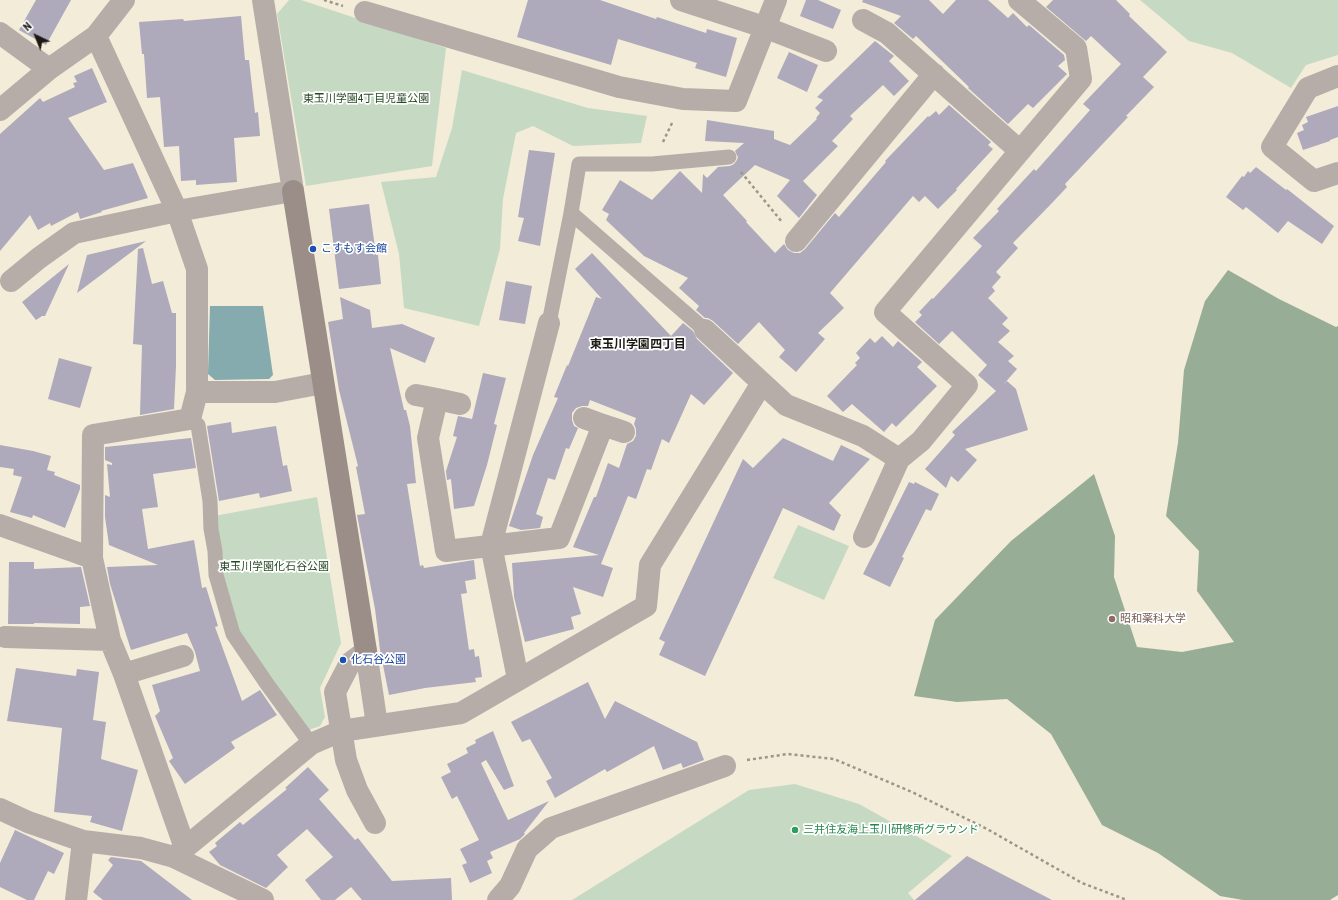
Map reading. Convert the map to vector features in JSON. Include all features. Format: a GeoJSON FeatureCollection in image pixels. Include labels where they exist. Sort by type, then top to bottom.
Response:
{"type":"FeatureCollection","features":[{"type":"Feature","properties":{"kind":"street"},"geometry":{"type":"LineString","coordinates":[[0,110],[49,69],[96,36],[124,0]]}},
{"type":"Feature","properties":{"kind":"street"},"geometry":{"type":"LineString","coordinates":[[263,0],[377,725]]}},
{"type":"Feature","properties":{"kind":"street"},"geometry":{"type":"LineString","coordinates":[[681,0],[764,27],[826,51]]}},
{"type":"Feature","properties":{"kind":"street"},"geometry":{"type":"LineString","coordinates":[[365,12],[619,87],[683,99],[736,101],[764,27],[776,0]]}},
{"type":"Feature","properties":{"kind":"street"},"geometry":{"type":"LineString","coordinates":[[864,537],[900,459],[921,441],[967,386],[885,312],[1081,79],[1076,48],[1019,0]]}},
{"type":"Feature","properties":{"kind":"street"},"geometry":{"type":"LineString","coordinates":[[863,20],[887,33],[1020,151]]}},
{"type":"Feature","properties":{"kind":"street"},"geometry":{"type":"LineString","coordinates":[[0,33],[49,69]]}},
{"type":"Feature","properties":{"kind":"street"},"geometry":{"type":"LineString","coordinates":[[96,36],[177,211],[197,269],[197,392],[190,419],[93,435],[92,558],[110,640],[124,674],[179,853]]}},
{"type":"Feature","properties":{"kind":"street"},"geometry":{"type":"LineString","coordinates":[[796,240],[934,74]]}},
{"type":"Feature","properties":{"kind":"street"},"geometry":{"type":"LineString","coordinates":[[1338,76],[1308,88],[1272,147],[1314,181],[1338,173]]}},
{"type":"Feature","properties":{"kind":"street"},"geometry":{"type":"LineString","coordinates":[[11,282],[39,258],[74,233],[177,211],[293,191]]}},
{"type":"Feature","properties":{"kind":"street"},"geometry":{"type":"LineString","coordinates":[[518,679],[491,545],[549,323]]}},
{"type":"Feature","properties":{"kind":"street"},"geometry":{"type":"LineString","coordinates":[[705,330],[786,405],[863,436],[900,459]]}},
{"type":"Feature","properties":{"kind":"street"},"geometry":{"type":"LineString","coordinates":[[197,392],[275,392],[323,383]]}},
{"type":"Feature","properties":{"kind":"street"},"geometry":{"type":"LineString","coordinates":[[179,853],[310,744],[341,731],[461,713],[646,606],[650,565],[762,383]]}},
{"type":"Feature","properties":{"kind":"street"},"geometry":{"type":"LineString","coordinates":[[460,404],[427,397],[428,438],[446,550],[559,538],[593,421],[624,432]]}},
{"type":"Feature","properties":{"kind":"street"},"geometry":{"type":"LineString","coordinates":[[0,525],[92,558]]}},
{"type":"Feature","properties":{"kind":"street"},"geometry":{"type":"LineString","coordinates":[[5,637],[110,640]]}},
{"type":"Feature","properties":{"kind":"street"},"geometry":{"type":"LineString","coordinates":[[366,651],[350,663],[335,692],[346,760],[357,790],[375,823]]}},
{"type":"Feature","properties":{"kind":"street"},"geometry":{"type":"LineString","coordinates":[[124,674],[183,656]]}},
{"type":"Feature","properties":{"kind":"street"},"geometry":{"type":"LineString","coordinates":[[498,900],[510,886],[527,848],[551,828],[725,766]]}},
{"type":"Feature","properties":{"kind":"street"},"geometry":{"type":"LineString","coordinates":[[0,809],[28,822],[83,841],[179,853],[263,900]]}},
{"type":"Feature","properties":{"kind":"street"},"geometry":{"type":"LineString","coordinates":[[76,900],[83,841]]}},
{"type":"Feature","properties":{"kind":"lane"},"geometry":{"type":"LineString","coordinates":[[549,323],[571,213],[579,164],[652,164],[729,157]]}},
{"type":"Feature","properties":{"kind":"lane"},"geometry":{"type":"LineString","coordinates":[[571,213],[705,330]]}},
{"type":"Feature","properties":{"kind":"lane"},"geometry":{"type":"LineString","coordinates":[[190,419],[198,425],[210,501],[211,529],[215,551],[216,575],[233,634],[310,744]]}},
{"type":"Feature","properties":{"kind":"path"},"geometry":{"type":"LineString","coordinates":[[652,164],[676,114]]}},
{"type":"Feature","properties":{"kind":"path"},"geometry":{"type":"LineString","coordinates":[[729,157],[796,240]]}},
{"type":"Feature","properties":{"kind":"path"},"geometry":{"type":"LineString","coordinates":[[725,766],[748,759],[788,754],[834,759],[912,792],[987,828],[1082,883],[1127,900]]}},
{"type":"Feature","properties":{"kind":"green space","name":"東玉川学園4丁目児童公園"},"geometry":{"type":"Polygon","coordinates":[[[289,0],[301,0],[446,48],[432,166],[306,186],[277,14],[289,0]]]}},
{"type":"Feature","properties":{"kind":"green space"},"geometry":{"type":"Polygon","coordinates":[[[1140,0],[1338,0],[1338,55],[1306,65],[1291,88],[1232,53],[1189,41],[1140,0]]]}},
{"type":"Feature","properties":{"kind":"green space"},"geometry":{"type":"Polygon","coordinates":[[[462,70],[588,108],[647,116],[641,143],[573,146],[533,126],[516,133],[503,199],[500,249],[479,326],[404,308],[399,254],[381,182],[436,177],[452,128],[462,70]]]}},
{"type":"Feature","properties":{"kind":"green space"},"geometry":{"type":"Polygon","coordinates":[[[1228,270],[1279,299],[1336,327],[1338,326],[1338,895],[1330,900],[1243,900],[1220,896],[1158,853],[1102,825],[1051,734],[1007,699],[957,702],[914,696],[935,620],[1011,541],[1094,474],[1115,536],[1114,577],[1137,647],[1182,652],[1234,642],[1197,591],[1199,551],[1166,516],[1178,443],[1184,370],[1205,301],[1228,270]]]}},
{"type":"Feature","properties":{"kind":"green space","name":"東玉川学園化石谷公園"},"geometry":{"type":"Polygon","coordinates":[[[317,497],[341,643],[320,688],[325,717],[320,726],[303,732],[234,630],[221,576],[214,516],[317,497]]]}},
{"type":"Feature","properties":{"kind":"green space"},"geometry":{"type":"Polygon","coordinates":[[[798,525],[849,546],[824,600],[773,578],[798,525]]]}},
{"type":"Feature","properties":{"kind":"green space","name":"三井住友海上玉川研修所グラウンド"},"geometry":{"type":"Polygon","coordinates":[[[795,784],[859,804],[952,856],[908,893],[914,900],[572,900],[749,790],[795,784]]]}},
{"type":"Feature","properties":{"kind":"water"},"geometry":{"type":"Polygon","coordinates":[[[210,306],[263,306],[273,375],[269,379],[215,380],[208,374],[210,306]]]}},
{"type":"Feature","properties":{"kind":"building"},"geometry":{"type":"Polygon","coordinates":[[[36,0],[71,0],[46,45],[19,30],[36,0]]]}},
{"type":"Feature","properties":{"kind":"building"},"geometry":{"type":"Polygon","coordinates":[[[528,0],[600,0],[656,19],[657,17],[706,33],[707,29],[737,38],[726,77],[695,68],[697,63],[618,39],[611,65],[517,37],[528,0]]]}},
{"type":"Feature","properties":{"kind":"building"},"geometry":{"type":"Polygon","coordinates":[[[806,0],[818,0],[841,10],[833,29],[800,16],[806,0]]]}},
{"type":"Feature","properties":{"kind":"building"},"geometry":{"type":"Polygon","coordinates":[[[863,0],[929,0],[943,14],[956,0],[988,0],[1008,18],[1013,13],[1027,27],[1029,25],[1064,55],[1065,60],[1058,66],[1067,74],[1033,108],[1028,104],[1008,124],[968,88],[969,87],[916,36],[913,39],[894,23],[901,16],[862,2],[863,0]]]}},
{"type":"Feature","properties":{"kind":"building"},"geometry":{"type":"Polygon","coordinates":[[[1053,0],[1116,0],[1130,14],[1129,16],[1167,52],[1143,77],[1154,87],[1065,184],[1067,187],[1013,243],[1018,248],[996,272],[1001,277],[992,287],[995,291],[988,298],[1008,318],[1002,324],[1010,331],[998,342],[1014,356],[1008,361],[1017,369],[1003,385],[1007,381],[1016,389],[1028,430],[965,449],[977,460],[958,482],[951,476],[946,488],[925,469],[955,435],[952,432],[996,391],[978,375],[987,365],[952,331],[939,344],[915,322],[922,315],[919,312],[982,246],[973,238],[999,211],[997,209],[1034,169],[1036,171],[1090,110],[1083,104],[1121,64],[1091,36],[1086,41],[1046,7],[1053,0]]]}},
{"type":"Feature","properties":{"kind":"building"},"geometry":{"type":"Polygon","coordinates":[[[241,16],[245,60],[249,60],[255,113],[258,112],[260,136],[234,138],[237,182],[196,185],[196,180],[181,181],[179,146],[164,147],[160,97],[147,98],[144,54],[142,54],[139,22],[183,19],[184,21],[241,16]]]}},
{"type":"Feature","properties":{"kind":"building"},"geometry":{"type":"Polygon","coordinates":[[[875,41],[894,56],[889,61],[909,81],[894,96],[883,85],[850,116],[853,119],[832,141],[838,146],[803,181],[817,195],[799,218],[777,196],[790,180],[755,165],[723,195],[775,253],[784,244],[788,250],[794,253],[800,253],[805,249],[835,213],[839,217],[886,162],[885,161],[928,116],[929,117],[936,111],[939,115],[949,105],[991,142],[988,145],[993,149],[938,209],[925,196],[919,202],[913,196],[830,293],[844,308],[818,333],[825,339],[796,372],[779,357],[785,350],[759,322],[738,344],[713,321],[705,318],[696,310],[699,306],[679,288],[688,278],[644,256],[606,220],[609,214],[602,210],[620,180],[652,200],[680,171],[702,193],[703,174],[707,178],[718,167],[730,166],[734,164],[738,157],[735,151],[744,143],[705,141],[707,120],[774,131],[774,139],[790,145],[817,119],[816,118],[820,113],[815,108],[823,100],[817,97],[875,41]]]}},
{"type":"Feature","properties":{"kind":"building"},"geometry":{"type":"Polygon","coordinates":[[[789,52],[818,65],[807,92],[777,78],[789,52]]]}},
{"type":"Feature","properties":{"kind":"building"},"geometry":{"type":"Polygon","coordinates":[[[92,68],[107,102],[68,118],[104,170],[133,163],[148,198],[101,211],[102,212],[80,219],[78,212],[51,226],[50,223],[38,230],[30,215],[0,251],[0,134],[40,98],[43,102],[75,87],[73,83],[77,82],[74,76],[92,68]]]}},
{"type":"Feature","properties":{"kind":"building"},"geometry":{"type":"Polygon","coordinates":[[[1338,106],[1338,137],[1303,150],[1297,133],[1304,130],[1302,125],[1308,122],[1306,117],[1338,106]]]}},
{"type":"Feature","properties":{"kind":"building"},"geometry":{"type":"Polygon","coordinates":[[[529,150],[555,153],[540,246],[518,241],[524,218],[518,217],[529,150]]]}},
{"type":"Feature","properties":{"kind":"building"},"geometry":{"type":"Polygon","coordinates":[[[1256,167],[1334,226],[1322,244],[1288,221],[1278,233],[1246,207],[1243,210],[1226,197],[1242,176],[1244,177],[1248,171],[1250,173],[1256,167]]]}},
{"type":"Feature","properties":{"kind":"building"},"geometry":{"type":"Polygon","coordinates":[[[369,204],[376,255],[378,255],[381,284],[339,289],[329,209],[369,204]]]}},
{"type":"Feature","properties":{"kind":"building"},"geometry":{"type":"Polygon","coordinates":[[[146,241],[77,293],[87,255],[146,241]]]}},
{"type":"Feature","properties":{"kind":"building"},"geometry":{"type":"Polygon","coordinates":[[[143,248],[152,284],[163,281],[172,313],[176,313],[176,366],[174,409],[140,415],[142,345],[133,344],[138,249],[143,248]]]}},
{"type":"Feature","properties":{"kind":"building"},"geometry":{"type":"Polygon","coordinates":[[[592,253],[671,336],[683,323],[693,331],[697,339],[733,373],[704,405],[691,394],[669,443],[662,439],[651,470],[647,469],[636,499],[628,496],[601,564],[613,568],[603,597],[573,587],[581,614],[571,617],[574,629],[525,642],[514,597],[512,563],[599,555],[573,547],[594,497],[596,497],[608,463],[619,468],[627,444],[633,441],[636,436],[634,424],[636,418],[590,400],[588,406],[576,408],[572,413],[572,420],[574,426],[578,428],[569,449],[566,448],[555,480],[548,478],[536,514],[543,517],[540,528],[521,530],[509,526],[533,455],[558,398],[554,397],[567,365],[568,366],[596,297],[602,299],[575,269],[592,253]]]}},
{"type":"Feature","properties":{"kind":"building"},"geometry":{"type":"Polygon","coordinates":[[[69,264],[45,316],[42,316],[36,320],[22,302],[69,264]]]}},
{"type":"Feature","properties":{"kind":"building"},"geometry":{"type":"Polygon","coordinates":[[[506,281],[532,286],[525,324],[499,320],[506,281]]]}},
{"type":"Feature","properties":{"kind":"building"},"geometry":{"type":"Polygon","coordinates":[[[340,297],[370,310],[372,328],[402,324],[435,338],[425,363],[390,348],[404,410],[406,410],[410,426],[416,483],[407,484],[420,566],[423,565],[424,568],[474,560],[476,579],[465,581],[467,593],[461,594],[469,650],[474,649],[475,657],[479,656],[482,677],[475,678],[476,682],[425,688],[389,695],[380,650],[375,609],[357,515],[365,514],[356,467],[358,466],[339,390],[328,322],[343,319],[340,297]]]}},
{"type":"Feature","properties":{"kind":"building"},"geometry":{"type":"Polygon","coordinates":[[[882,336],[893,347],[898,341],[922,362],[917,367],[937,386],[896,427],[892,423],[884,432],[852,404],[843,412],[827,396],[857,365],[855,363],[860,358],[856,353],[870,338],[875,343],[882,336]]]}},
{"type":"Feature","properties":{"kind":"building"},"geometry":{"type":"Polygon","coordinates":[[[59,358],[92,367],[80,408],[48,399],[59,358]]]}},
{"type":"Feature","properties":{"kind":"building"},"geometry":{"type":"Polygon","coordinates":[[[483,373],[506,378],[494,424],[497,425],[487,465],[474,506],[454,509],[451,479],[447,480],[446,471],[457,437],[453,436],[458,416],[472,419],[483,373]]]}},
{"type":"Feature","properties":{"kind":"building"},"geometry":{"type":"Polygon","coordinates":[[[231,422],[232,433],[276,426],[283,466],[287,465],[292,491],[260,498],[259,493],[219,501],[207,426],[231,422]]]}},
{"type":"Feature","properties":{"kind":"building"},"geometry":{"type":"Polygon","coordinates":[[[191,438],[196,468],[153,474],[158,507],[142,509],[148,549],[194,540],[202,588],[206,587],[218,626],[215,627],[242,701],[260,690],[277,715],[231,742],[235,748],[185,784],[169,761],[173,758],[155,716],[160,711],[152,685],[200,671],[195,652],[187,633],[131,650],[110,584],[107,567],[158,565],[109,545],[105,517],[105,495],[110,497],[107,464],[112,465],[112,463],[105,460],[105,447],[191,438]]]}},
{"type":"Feature","properties":{"kind":"building"},"geometry":{"type":"Polygon","coordinates":[[[783,438],[833,461],[841,445],[870,459],[829,503],[841,515],[834,531],[783,508],[705,676],[659,655],[665,642],[659,639],[743,459],[753,468],[783,438]]]}},
{"type":"Feature","properties":{"kind":"building"},"geometry":{"type":"Polygon","coordinates":[[[0,445],[51,456],[47,470],[55,472],[54,475],[80,485],[80,489],[65,528],[33,515],[32,518],[10,512],[22,477],[13,475],[14,469],[0,467],[0,445]]]}},
{"type":"Feature","properties":{"kind":"building"},"geometry":{"type":"Polygon","coordinates":[[[909,482],[914,484],[915,482],[939,494],[931,511],[926,509],[902,557],[904,558],[890,587],[863,574],[909,482]]]}},
{"type":"Feature","properties":{"kind":"building"},"geometry":{"type":"Polygon","coordinates":[[[9,562],[34,562],[34,569],[81,567],[90,606],[80,607],[80,624],[8,624],[9,562]]]}},
{"type":"Feature","properties":{"kind":"building"},"geometry":{"type":"Polygon","coordinates":[[[16,668],[76,676],[77,669],[99,672],[93,720],[106,722],[101,759],[138,770],[122,831],[90,822],[92,816],[54,812],[62,728],[7,721],[16,668]]]}},
{"type":"Feature","properties":{"kind":"building"},"geometry":{"type":"Polygon","coordinates":[[[588,682],[605,719],[615,701],[697,742],[704,760],[683,768],[681,763],[663,770],[654,746],[607,772],[605,769],[555,798],[546,781],[552,778],[530,739],[522,742],[511,722],[588,682]]]}},
{"type":"Feature","properties":{"kind":"building"},"geometry":{"type":"Polygon","coordinates":[[[493,731],[514,786],[504,790],[486,760],[481,763],[508,820],[549,801],[520,839],[490,852],[493,858],[487,861],[492,873],[470,883],[462,865],[467,863],[460,849],[479,840],[457,796],[452,799],[441,777],[451,772],[447,764],[468,753],[466,748],[476,743],[475,740],[493,731]]]}},
{"type":"Feature","properties":{"kind":"building"},"geometry":{"type":"Polygon","coordinates":[[[308,767],[329,790],[319,799],[355,840],[358,838],[392,881],[451,878],[452,900],[362,900],[351,887],[335,900],[321,900],[305,880],[333,857],[307,829],[277,855],[288,867],[266,888],[220,865],[209,852],[217,846],[215,843],[240,822],[243,825],[287,789],[285,788],[308,767]]]}},
{"type":"Feature","properties":{"kind":"building"},"geometry":{"type":"Polygon","coordinates":[[[15,830],[64,853],[54,874],[48,871],[34,900],[27,900],[0,887],[0,863],[15,830]]]}},
{"type":"Feature","properties":{"kind":"building"},"geometry":{"type":"Polygon","coordinates":[[[967,856],[1052,900],[915,900],[967,856]]]}},
{"type":"Feature","properties":{"kind":"building"},"geometry":{"type":"Polygon","coordinates":[[[111,857],[141,861],[192,900],[103,900],[93,892],[113,865],[108,860],[111,857]]]}},
{"type":"Feature","properties":{"kind":"place","name":"こすもす会館"},"geometry":{"type":"Point","coordinates":[313,249]}},
{"type":"Feature","properties":{"kind":"place","name":"昭和薬科大学"},"geometry":{"type":"Point","coordinates":[1112,619]}},
{"type":"Feature","properties":{"kind":"place","name":"化石谷公園"},"geometry":{"type":"Point","coordinates":[343,660]}},
{"type":"Feature","properties":{"kind":"place","name":"三井住友海上玉川研修所グラウンド"},"geometry":{"type":"Point","coordinates":[795,830]}},
{"type":"Feature","properties":{"kind":"district","name":"東玉川学園四丁目"},"geometry":{"type":"Point","coordinates":[638,345]}}]}
